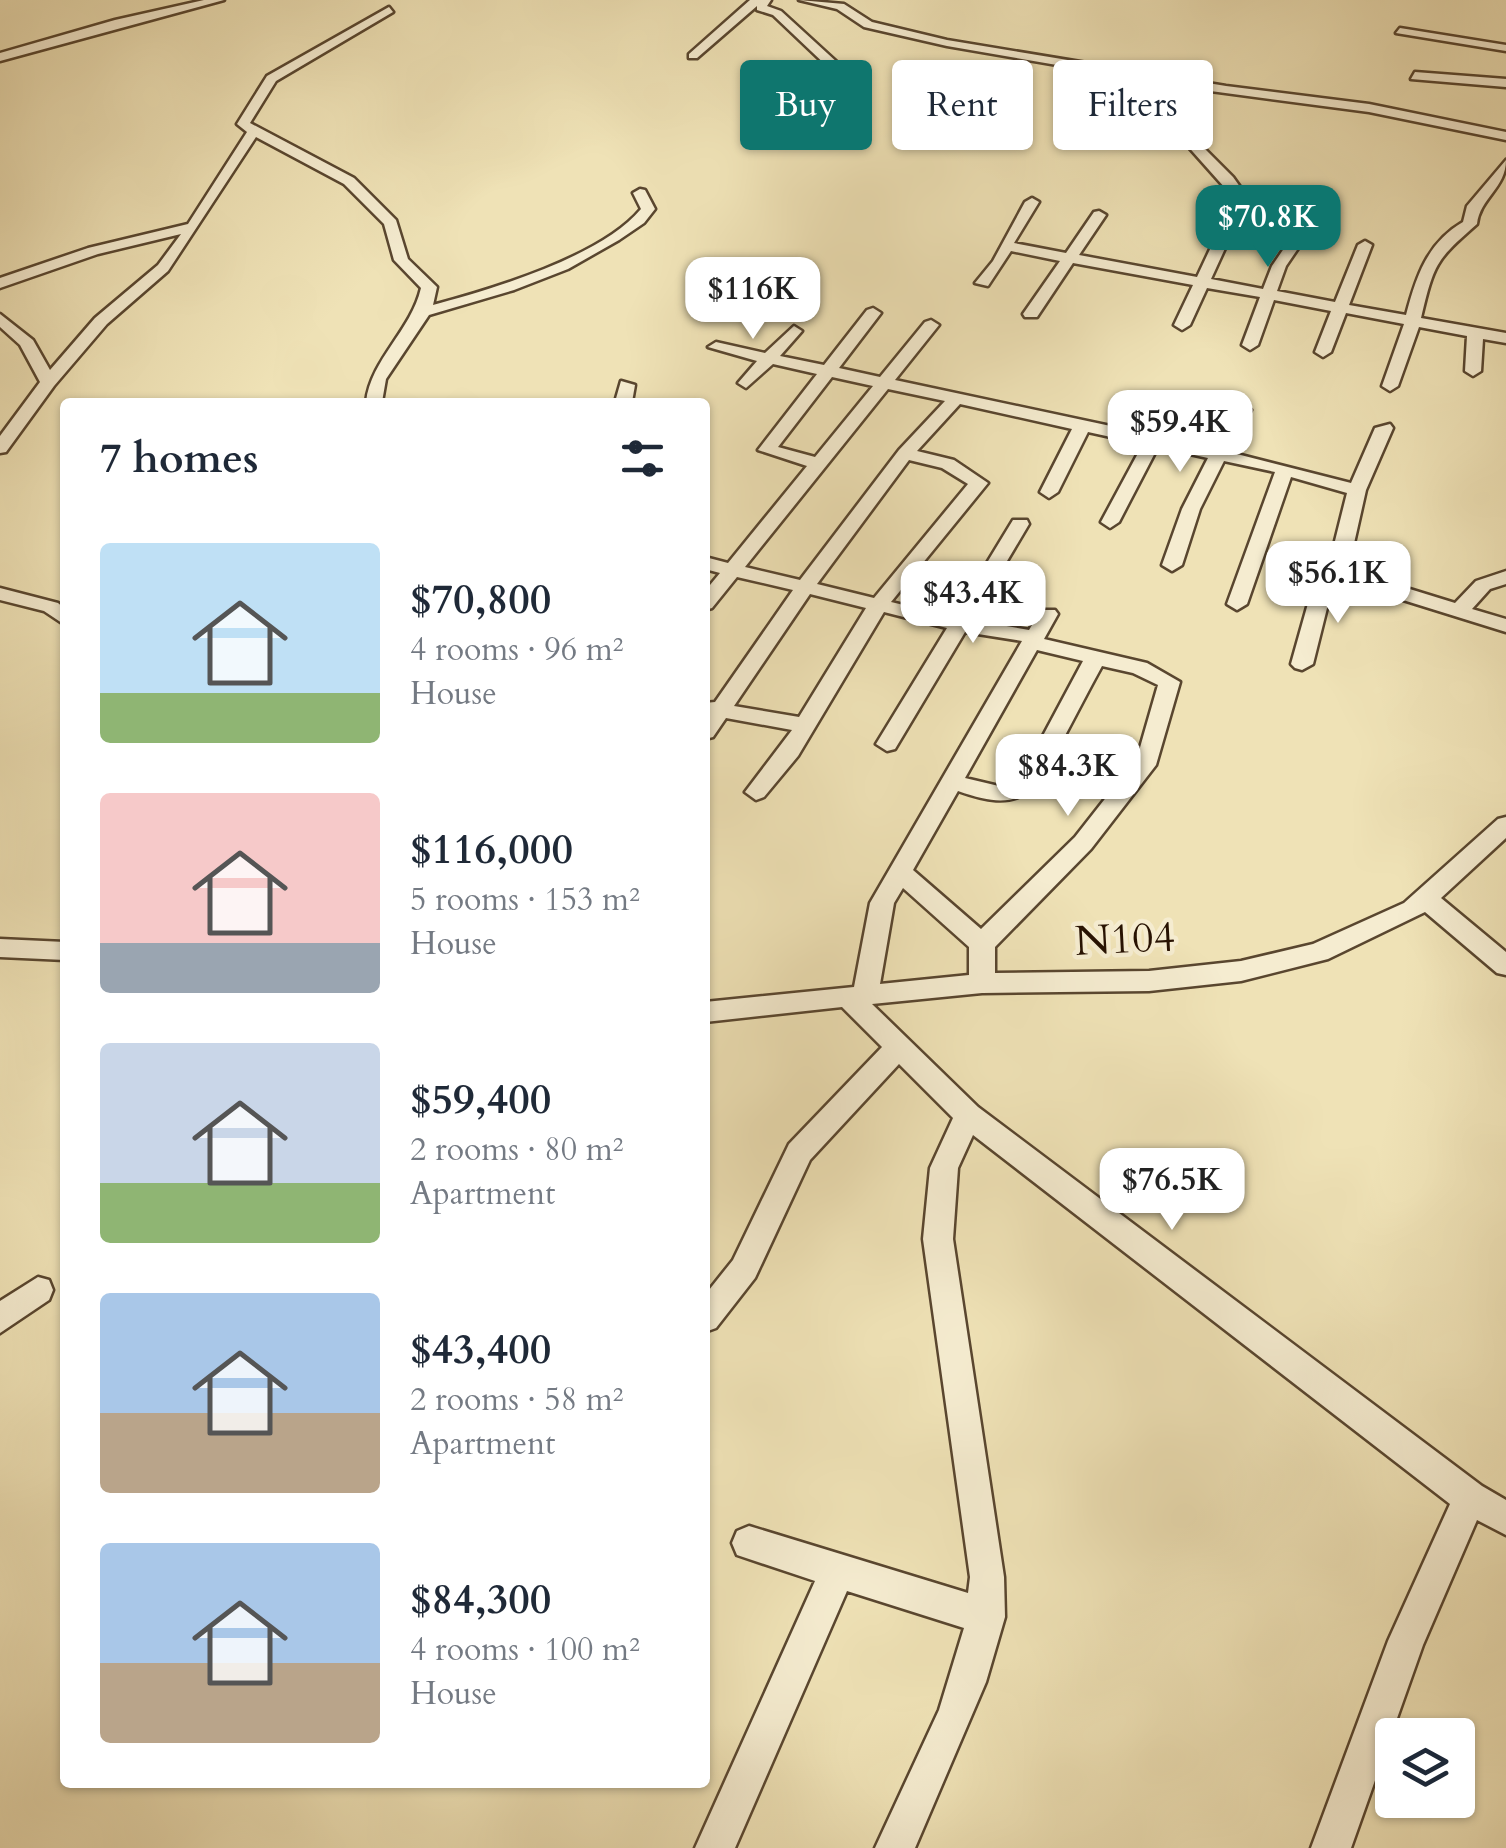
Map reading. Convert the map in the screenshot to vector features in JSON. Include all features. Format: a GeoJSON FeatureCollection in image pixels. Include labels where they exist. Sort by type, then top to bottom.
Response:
{"type":"FeatureCollection","features":[{"type":"Feature","properties":{"kind":"street"},"geometry":{"type":"LineString","coordinates":[[0,57],[119,22],[219,0]]}},
{"type":"Feature","properties":{"kind":"street"},"geometry":{"type":"LineString","coordinates":[[693,56],[757,0]]}},
{"type":"Feature","properties":{"kind":"street"},"geometry":{"type":"LineString","coordinates":[[766,0],[761,8],[777,13],[828,60]]}},
{"type":"Feature","properties":{"kind":"street"},"geometry":{"type":"LineString","coordinates":[[804,0],[840,6],[878,28],[1056,60]]}},
{"type":"Feature","properties":{"kind":"street"},"geometry":{"type":"LineString","coordinates":[[375,398],[378,379],[423,312],[429,287],[401,260],[391,223],[350,181],[243,124],[271,79],[389,10]]}},
{"type":"Feature","properties":{"kind":"street"},"geometry":{"type":"LineString","coordinates":[[1400,32],[1506,48]]}},
{"type":"Feature","properties":{"kind":"street"},"geometry":{"type":"LineString","coordinates":[[1415,76],[1506,83]]}},
{"type":"Feature","properties":{"kind":"street"},"geometry":{"type":"LineString","coordinates":[[1213,88],[1370,108],[1506,136]]}},
{"type":"Feature","properties":{"kind":"street"},"geometry":{"type":"LineString","coordinates":[[0,448],[48,382],[102,321],[162,268],[254,131]]}},
{"type":"Feature","properties":{"kind":"street"},"geometry":{"type":"LineString","coordinates":[[1182,325],[1241,198],[1232,180],[1195,150]]}},
{"type":"Feature","properties":{"kind":"street"},"geometry":{"type":"LineString","coordinates":[[1390,386],[1413,320],[1417,292],[1434,252],[1452,234],[1470,224],[1472,209],[1503,173]]}},
{"type":"Feature","properties":{"kind":"street"},"geometry":{"type":"LineString","coordinates":[[423,312],[544,277],[639,220],[648,209],[640,193]]}},
{"type":"Feature","properties":{"kind":"street"},"geometry":{"type":"LineString","coordinates":[[982,284],[1000,262],[1005,246],[1032,202]]}},
{"type":"Feature","properties":{"kind":"street"},"geometry":{"type":"LineString","coordinates":[[1031,314],[1099,214]]}},
{"type":"Feature","properties":{"kind":"street"},"geometry":{"type":"LineString","coordinates":[[1250,345],[1279,266],[1309,222]]}},
{"type":"Feature","properties":{"kind":"street"},"geometry":{"type":"LineString","coordinates":[[0,283],[93,251],[192,227]]}},
{"type":"Feature","properties":{"kind":"street"},"geometry":{"type":"LineString","coordinates":[[1005,246],[1506,338]]}},
{"type":"Feature","properties":{"kind":"street"},"geometry":{"type":"LineString","coordinates":[[1323,352],[1365,246]]}},
{"type":"Feature","properties":{"kind":"street"},"geometry":{"type":"LineString","coordinates":[[821,464],[767,450],[874,313]]}},
{"type":"Feature","properties":{"kind":"street"},"geometry":{"type":"LineString","coordinates":[[0,319],[27,343],[48,382]]}},
{"type":"Feature","properties":{"kind":"street"},"geometry":{"type":"LineString","coordinates":[[710,598],[931,324]]}},
{"type":"Feature","properties":{"kind":"street"},"geometry":{"type":"LineString","coordinates":[[1473,371],[1475,330]]}},
{"type":"Feature","properties":{"kind":"street"},"geometry":{"type":"LineString","coordinates":[[746,383],[794,331]]}},
{"type":"Feature","properties":{"kind":"street"},"geometry":{"type":"LineString","coordinates":[[716,347],[1285,469],[1357,490]]}},
{"type":"Feature","properties":{"kind":"street"},"geometry":{"type":"LineString","coordinates":[[803,725],[713,709],[905,454],[955,400]]}},
{"type":"Feature","properties":{"kind":"street"},"geometry":{"type":"LineString","coordinates":[[1110,522],[1173,403]]}},
{"type":"Feature","properties":{"kind":"street"},"geometry":{"type":"LineString","coordinates":[[1172,565],[1191,509],[1242,410]]}},
{"type":"Feature","properties":{"kind":"street"},"geometry":{"type":"LineString","coordinates":[[1049,492],[1082,426]]}},
{"type":"Feature","properties":{"kind":"street"},"geometry":{"type":"LineString","coordinates":[[1302,664],[1319,600],[1338,573],[1357,490],[1384,428]]}},
{"type":"Feature","properties":{"kind":"street"},"geometry":{"type":"LineString","coordinates":[[756,792],[790,751],[879,604],[978,483],[948,464],[905,454]]}},
{"type":"Feature","properties":{"kind":"street"},"geometry":{"type":"LineString","coordinates":[[1237,604],[1285,469]]}},
{"type":"Feature","properties":{"kind":"street"},"geometry":{"type":"LineString","coordinates":[[887,744],[1020,524]]}},
{"type":"Feature","properties":{"kind":"street"},"geometry":{"type":"LineString","coordinates":[[710,564],[1096,656],[1159,674],[1169,682],[1148,760],[1084,843],[982,944],[982,983]]}},
{"type":"Feature","properties":{"kind":"street"},"geometry":{"type":"LineString","coordinates":[[1338,573],[1506,626]]}},
{"type":"Feature","properties":{"kind":"street"},"geometry":{"type":"LineString","coordinates":[[1458,612],[1483,585],[1506,577]]}},
{"type":"Feature","properties":{"kind":"street"},"geometry":{"type":"LineString","coordinates":[[0,594],[50,607],[60,614]]}},
{"type":"Feature","properties":{"kind":"street"},"geometry":{"type":"LineString","coordinates":[[1048,614],[898,871],[882,903],[857,996],[897,1049],[968,1115],[1470,1498],[1506,1518]]}},
{"type":"Feature","properties":{"kind":"street"},"geometry":{"type":"LineString","coordinates":[[951,781],[989,792],[1020,792],[1096,656]]}},
{"type":"Feature","properties":{"kind":"street","name":"N104"},"geometry":{"type":"LineString","coordinates":[[710,1011],[982,983],[1149,980],[1241,971],[1319,952],[1427,900],[1506,825]]}},
{"type":"Feature","properties":{"kind":"street"},"geometry":{"type":"LineString","coordinates":[[898,871],[982,944]]}},
{"type":"Feature","properties":{"kind":"street"},"geometry":{"type":"LineString","coordinates":[[1427,900],[1506,966]]}},
{"type":"Feature","properties":{"kind":"street"},"geometry":{"type":"LineString","coordinates":[[0,948],[60,951]]}},
{"type":"Feature","properties":{"kind":"street"},"geometry":{"type":"LineString","coordinates":[[710,1312],[744,1269],[799,1152],[897,1049]]}},
{"type":"Feature","properties":{"kind":"street"},"geometry":{"type":"LineString","coordinates":[[894,1848],[976,1662],[987,1617],[987,1577],[938,1240],[944,1168],[968,1115]]}},
{"type":"Feature","properties":{"kind":"street"},"geometry":{"type":"LineString","coordinates":[[0,1320],[38,1290]]}},
{"type":"Feature","properties":{"kind":"street"},"geometry":{"type":"LineString","coordinates":[[1331,1848],[1406,1641],[1470,1498]]}},
{"type":"Feature","properties":{"kind":"street"},"geometry":{"type":"LineString","coordinates":[[749,1543],[987,1617]]}},
{"type":"Feature","properties":{"kind":"street"},"geometry":{"type":"LineString","coordinates":[[715,1848],[837,1572]]}}]}
